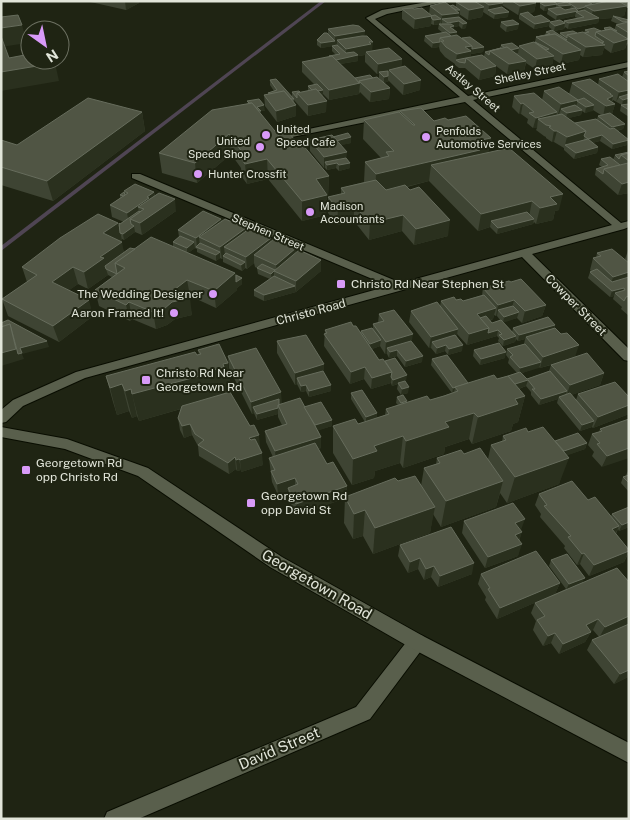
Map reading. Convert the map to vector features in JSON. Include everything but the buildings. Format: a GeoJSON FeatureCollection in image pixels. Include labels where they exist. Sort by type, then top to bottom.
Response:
{"type":"FeatureCollection","features":[{"type":"Feature","properties":{"kind":"street","name":"Astley Street"},"geometry":{"type":"LineString","coordinates":[[446,1],[385,12],[370,18],[624,225]]}},
{"type":"Feature","properties":{"kind":"street"},"geometry":{"type":"LineString","coordinates":[[619,1],[629,7]]}},
{"type":"Feature","properties":{"kind":"street","name":"Shelley Street"},"geometry":{"type":"LineString","coordinates":[[290,136],[629,64]]}},
{"type":"Feature","properties":{"kind":"street","name":"Stephen Street"},"geometry":{"type":"LineString","coordinates":[[136,176],[401,287]]}},
{"type":"Feature","properties":{"kind":"street","name":"Christo Road"},"geometry":{"type":"LineString","coordinates":[[1,418],[18,403],[81,375],[624,225]]}},
{"type":"Feature","properties":{"kind":"street","name":"Cowper Street"},"geometry":{"type":"LineString","coordinates":[[524,253],[629,357]]}},
{"type":"Feature","properties":{"kind":"street","name":"Georgetown Road"},"geometry":{"type":"LineString","coordinates":[[1,432],[67,444],[143,472],[276,562],[417,642],[629,753]]}},
{"type":"Feature","properties":{"kind":"street","name":"David Street"},"geometry":{"type":"LineString","coordinates":[[114,819],[363,713],[417,642]]}},
{"type":"Feature","properties":{"kind":"waterway"},"geometry":{"type":"LineString","coordinates":[[1,249],[324,1]]}},
{"type":"Feature","properties":{"kind":"place","name":"United Speed Cafe"},"geometry":{"type":"Point","coordinates":[266,135]}},
{"type":"Feature","properties":{"kind":"place","name":"Penfolds Automotive Services"},"geometry":{"type":"Point","coordinates":[426,137]}},
{"type":"Feature","properties":{"kind":"place","name":"United Speed Shop"},"geometry":{"type":"Point","coordinates":[260,147]}},
{"type":"Feature","properties":{"kind":"place","name":"Hunter Crossfit"},"geometry":{"type":"Point","coordinates":[198,174]}},
{"type":"Feature","properties":{"kind":"place","name":"Madison Accountants"},"geometry":{"type":"Point","coordinates":[310,212]}},
{"type":"Feature","properties":{"kind":"place","name":"Christo Rd Near Stephen St"},"geometry":{"type":"Point","coordinates":[341,284]}},
{"type":"Feature","properties":{"kind":"place","name":"The Wedding Designer"},"geometry":{"type":"Point","coordinates":[213,294]}},
{"type":"Feature","properties":{"kind":"place","name":"Aaron Framed It!"},"geometry":{"type":"Point","coordinates":[174,313]}},
{"type":"Feature","properties":{"kind":"place","name":"Christo Rd Near Georgetown Rd"},"geometry":{"type":"Point","coordinates":[146,380]}},
{"type":"Feature","properties":{"kind":"place","name":"Georgetown Rd opp Christo Rd"},"geometry":{"type":"Point","coordinates":[26,470]}},
{"type":"Feature","properties":{"kind":"place","name":"Georgetown Rd opp David St"},"geometry":{"type":"Point","coordinates":[251,503]}}]}
